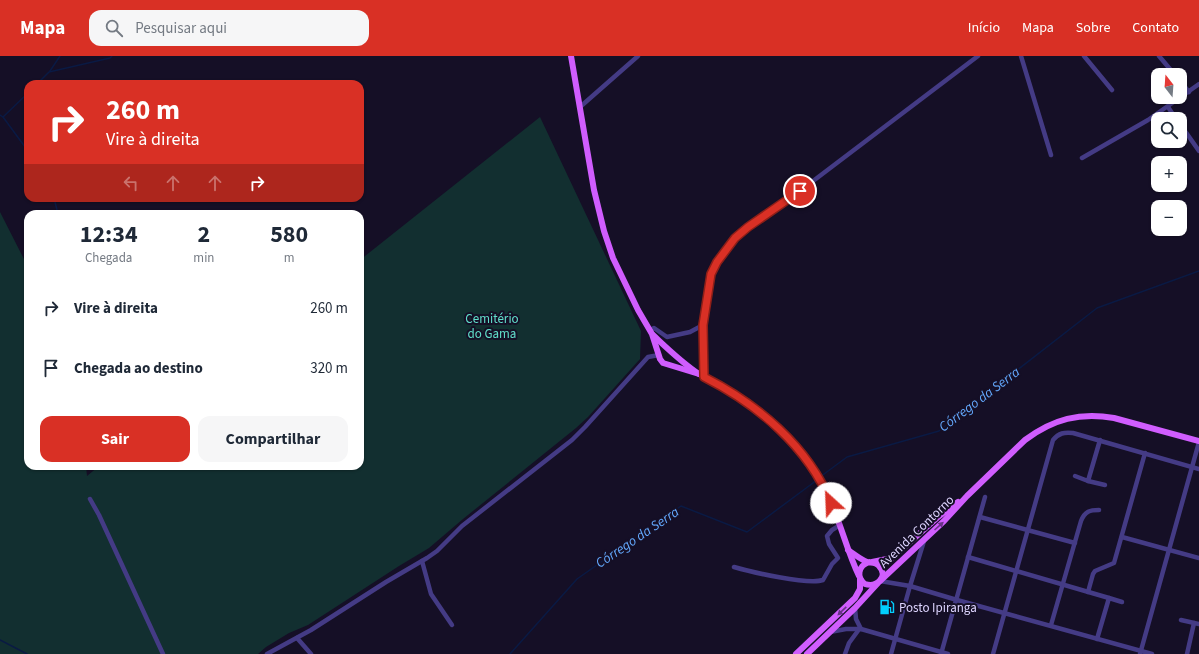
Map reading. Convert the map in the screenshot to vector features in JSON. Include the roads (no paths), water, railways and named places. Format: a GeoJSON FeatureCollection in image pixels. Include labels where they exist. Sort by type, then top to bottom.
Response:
{"type":"FeatureCollection","features":[{"type":"Feature","properties":{"kind":"main road"},"geometry":{"type":"LineString","coordinates":[[571,56],[594,190],[604,231],[613,258],[638,310],[651,332],[663,363],[701,375]]}},
{"type":"Feature","properties":{"kind":"main road"},"geometry":{"type":"LineString","coordinates":[[651,332],[674,357],[701,375],[739,396],[762,414],[790,441],[819,479],[826,492],[840,525],[848,550],[862,582],[872,586],[879,582],[882,571],[878,565],[858,557],[848,550]]}},
{"type":"Feature","properties":{"kind":"main road"},"geometry":{"type":"LineString","coordinates":[[659,355],[662,352],[669,351]]}},
{"type":"Feature","properties":{"kind":"main road"},"geometry":{"type":"LineString","coordinates":[[668,364],[672,363],[674,357]]}},
{"type":"Feature","properties":{"kind":"main road","name":"Avenida Contorno"},"geometry":{"type":"LineString","coordinates":[[807,654],[855,608],[879,582],[944,521],[967,496],[1025,440],[1036,432],[1055,422],[1072,417],[1100,415],[1199,441]]}},
{"type":"Feature","properties":{"kind":"main road","name":"Avenida Contorno"},"geometry":{"type":"LineString","coordinates":[[870,562],[892,558],[938,517],[967,496]]}},
{"type":"Feature","properties":{"kind":"main road"},"geometry":{"type":"LineString","coordinates":[[796,654],[855,598],[860,589],[859,573],[862,566],[870,562]]}},
{"type":"Feature","properties":{"kind":"street"},"geometry":{"type":"LineString","coordinates":[[580,107],[638,56]]}},
{"type":"Feature","properties":{"kind":"street"},"geometry":{"type":"LineString","coordinates":[[701,375],[703,325],[711,274],[717,262],[735,238],[748,227],[788,200],[978,56]]}},
{"type":"Feature","properties":{"kind":"street"},"geometry":{"type":"LineString","coordinates":[[1021,56],[1051,156]]}},
{"type":"Feature","properties":{"kind":"street"},"geometry":{"type":"LineString","coordinates":[[1084,56],[1112,90]]}},
{"type":"Feature","properties":{"kind":"street"},"geometry":{"type":"LineString","coordinates":[[1159,56],[1169,68]]}},
{"type":"Feature","properties":{"kind":"street"},"geometry":{"type":"LineString","coordinates":[[1082,158],[1148,120],[1199,84]]}},
{"type":"Feature","properties":{"kind":"street"},"geometry":{"type":"LineString","coordinates":[[1168,107],[1171,112]]}},
{"type":"Feature","properties":{"kind":"street"},"geometry":{"type":"LineString","coordinates":[[1187,134],[1199,151]]}},
{"type":"Feature","properties":{"kind":"street"},"geometry":{"type":"LineString","coordinates":[[651,332],[654,328],[667,337],[690,332],[703,325]]}},
{"type":"Feature","properties":{"kind":"street"},"geometry":{"type":"LineString","coordinates":[[267,654],[297,638],[437,551],[462,526],[572,440],[648,357],[659,355]]}},
{"type":"Feature","properties":{"kind":"street"},"geometry":{"type":"LineString","coordinates":[[993,654],[1053,440],[1059,434],[1067,432],[1100,440],[1199,468]]}},
{"type":"Feature","properties":{"kind":"street"},"geometry":{"type":"LineString","coordinates":[[1088,481],[1100,440]]}},
{"type":"Feature","properties":{"kind":"street"},"geometry":{"type":"LineString","coordinates":[[1140,652],[1193,467],[1199,441]]}},
{"type":"Feature","properties":{"kind":"street"},"geometry":{"type":"LineString","coordinates":[[1088,592],[1095,571],[1114,563],[1145,453]]}},
{"type":"Feature","properties":{"kind":"street"},"geometry":{"type":"LineString","coordinates":[[1075,476],[1105,485]]}},
{"type":"Feature","properties":{"kind":"street"},"geometry":{"type":"LineString","coordinates":[[942,653],[985,496]]}},
{"type":"Feature","properties":{"kind":"street"},"geometry":{"type":"LineString","coordinates":[[90,499],[99,515],[163,654]]}},
{"type":"Feature","properties":{"kind":"street"},"geometry":{"type":"LineString","coordinates":[[1051,625],[1084,514],[1092,510],[1100,510]]}},
{"type":"Feature","properties":{"kind":"street"},"geometry":{"type":"LineString","coordinates":[[980,517],[1075,543]]}},
{"type":"Feature","properties":{"kind":"street"},"geometry":{"type":"LineString","coordinates":[[734,567],[794,579],[815,581],[823,580],[832,564],[838,558],[829,544],[827,536],[832,530],[840,525]]}},
{"type":"Feature","properties":{"kind":"street"},"geometry":{"type":"LineString","coordinates":[[1122,536],[1199,558]]}},
{"type":"Feature","properties":{"kind":"street"},"geometry":{"type":"LineString","coordinates":[[891,654],[925,539]]}},
{"type":"Feature","properties":{"kind":"street"},"geometry":{"type":"LineString","coordinates":[[968,557],[1015,572],[1122,602]]}},
{"type":"Feature","properties":{"kind":"street"},"geometry":{"type":"LineString","coordinates":[[422,561],[431,594],[452,624]]}},
{"type":"Feature","properties":{"kind":"street"},"geometry":{"type":"LineString","coordinates":[[879,582],[910,586],[1097,638],[1140,652],[1152,654]]}},
{"type":"Feature","properties":{"kind":"street"},"geometry":{"type":"LineString","coordinates":[[1097,638],[1109,598]]}},
{"type":"Feature","properties":{"kind":"street"},"geometry":{"type":"LineString","coordinates":[[855,608],[856,619],[860,628]]}},
{"type":"Feature","properties":{"kind":"street"},"geometry":{"type":"LineString","coordinates":[[1181,620],[1196,623],[1187,654]]}},
{"type":"Feature","properties":{"kind":"street"},"geometry":{"type":"LineString","coordinates":[[845,654],[847,647],[860,628]]}},
{"type":"Feature","properties":{"kind":"street"},"geometry":{"type":"LineString","coordinates":[[830,632],[860,628],[948,654]]}},
{"type":"Feature","properties":{"kind":"street"},"geometry":{"type":"LineString","coordinates":[[297,638],[311,654]]}},
{"type":"Feature","properties":{"kind":"waterway"},"geometry":{"type":"LineString","coordinates":[[50,71],[60,56]]}},
{"type":"Feature","properties":{"kind":"waterway"},"geometry":{"type":"LineString","coordinates":[[41,80],[49,72],[110,58],[112,56]]}},
{"type":"Feature","properties":{"kind":"waterway"},"geometry":{"type":"LineString","coordinates":[[3,117],[24,97]]}},
{"type":"Feature","properties":{"kind":"waterway"},"geometry":{"type":"LineString","coordinates":[[0,115],[24,146]]}},
{"type":"Feature","properties":{"kind":"waterway"},"geometry":{"type":"LineString","coordinates":[[55,202],[57,210]]}},
{"type":"Feature","properties":{"kind":"waterway","name":"Córrego da Serra"},"geometry":{"type":"LineString","coordinates":[[820,477],[847,457],[939,431],[1097,308],[1199,271]]}},
{"type":"Feature","properties":{"kind":"waterway","name":"Córrego da Serra"},"geometry":{"type":"LineString","coordinates":[[510,654],[577,579],[681,506],[747,532],[817,480]]}},
{"type":"Feature","properties":{"kind":"waterway"},"geometry":{"type":"LineString","coordinates":[[0,640],[27,654]]}},
{"type":"Feature","properties":{"kind":"place","name":"Posto Ipiranga"},"geometry":{"type":"Point","coordinates":[887,607]}},
{"type":"Feature","properties":{"kind":"park label","name":"Cemitério do Gama"},"geometry":{"type":"Point","coordinates":[492,326]}}]}
